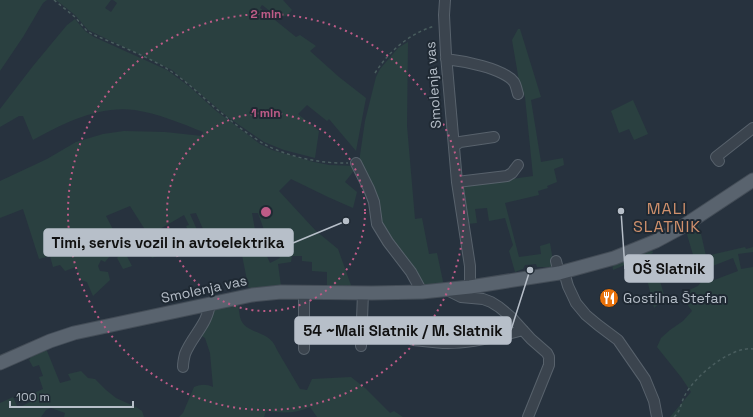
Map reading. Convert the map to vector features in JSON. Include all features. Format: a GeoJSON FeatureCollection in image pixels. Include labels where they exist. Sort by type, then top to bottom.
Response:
{"type":"FeatureCollection","features":[{"type":"Feature","properties":{"kind":"main road"},"geometry":{"type":"LineString","coordinates":[[470,287],[614,258],[656,241],[682,228],[753,180]]}},
{"type":"Feature","properties":{"kind":"main road","name":"Smolenja vas"},"geometry":{"type":"LineString","coordinates":[[0,363],[50,341],[74,333],[263,293],[422,292],[470,287]]}},
{"type":"Feature","properties":{"kind":"street","name":"Smolenja vas"},"geometry":{"type":"LineString","coordinates":[[445,0],[444,24],[446,59],[457,182],[470,266],[470,287]]}},
{"type":"Feature","properties":{"kind":"street"},"geometry":{"type":"LineString","coordinates":[[446,59],[476,63],[506,76],[514,82],[518,94]]}},
{"type":"Feature","properties":{"kind":"street"},"geometry":{"type":"LineString","coordinates":[[719,161],[716,157],[753,128]]}},
{"type":"Feature","properties":{"kind":"street"},"geometry":{"type":"LineString","coordinates":[[454,146],[460,142],[494,137]]}},
{"type":"Feature","properties":{"kind":"street"},"geometry":{"type":"LineString","coordinates":[[356,163],[374,202],[377,224],[388,242],[412,272],[422,292]]}},
{"type":"Feature","properties":{"kind":"street"},"geometry":{"type":"LineString","coordinates":[[457,182],[507,176],[518,166]]}},
{"type":"Feature","properties":{"kind":"street"},"geometry":{"type":"LineString","coordinates":[[560,269],[576,303],[586,315],[618,340],[645,379],[654,401],[657,417]]}},
{"type":"Feature","properties":{"kind":"street","name":"Smolenja vas"},"geometry":{"type":"LineString","coordinates":[[447,290],[461,297],[491,302],[511,317],[547,353],[549,357],[549,365],[528,417]]}},
{"type":"Feature","properties":{"kind":"street"},"geometry":{"type":"LineString","coordinates":[[304,292],[304,349]]}},
{"type":"Feature","properties":{"kind":"street"},"geometry":{"type":"LineString","coordinates":[[361,346],[363,293]]}},
{"type":"Feature","properties":{"kind":"street"},"geometry":{"type":"LineString","coordinates":[[183,367],[185,354],[209,313],[210,304]]}},
{"type":"Feature","properties":{"kind":"street"},"geometry":{"type":"LineString","coordinates":[[413,340],[456,343],[509,334],[523,330]]}},
{"type":"Feature","properties":{"kind":"path"},"geometry":{"type":"LineString","coordinates":[[54,0],[75,17],[92,34],[173,72],[219,111],[265,145],[289,154],[329,163],[356,163]]}},
{"type":"Feature","properties":{"kind":"path"},"geometry":{"type":"LineString","coordinates":[[375,73],[381,64],[400,44],[426,29],[444,24]]}},
{"type":"Feature","properties":{"kind":"path"},"geometry":{"type":"LineString","coordinates":[[674,417],[678,414],[684,396],[692,384],[705,372],[730,354],[748,348],[753,349]]}},
{"type":"Feature","properties":{"kind":"green space"},"geometry":{"type":"Polygon","coordinates":[[[0,0],[47,0],[43,3],[23,37],[0,71],[0,0]]]}},
{"type":"Feature","properties":{"kind":"green space"},"geometry":{"type":"Polygon","coordinates":[[[56,0],[111,0],[105,8],[111,12],[117,3],[113,0],[283,0],[292,10],[284,16],[273,13],[262,5],[260,8],[296,37],[300,35],[316,46],[310,51],[339,77],[366,98],[356,151],[329,119],[327,121],[307,105],[298,114],[319,131],[315,158],[284,150],[264,142],[229,118],[172,70],[88,30],[75,15],[56,0]]]}},
{"type":"Feature","properties":{"kind":"green space"},"geometry":{"type":"Polygon","coordinates":[[[75,19],[85,31],[94,37],[167,70],[190,87],[215,110],[260,144],[272,150],[329,165],[354,166],[356,168],[345,182],[357,192],[353,208],[291,179],[279,191],[316,231],[338,249],[352,288],[327,287],[327,272],[312,271],[312,262],[302,261],[302,256],[292,256],[291,262],[278,264],[281,286],[249,290],[242,255],[229,257],[223,255],[216,244],[199,252],[186,226],[189,225],[184,215],[160,229],[172,250],[152,258],[149,252],[156,247],[130,206],[106,216],[132,266],[123,269],[117,258],[119,256],[116,253],[110,256],[105,262],[101,260],[98,266],[100,271],[108,272],[110,280],[93,296],[87,282],[81,280],[76,267],[65,271],[60,265],[53,267],[50,256],[39,259],[23,209],[0,218],[0,181],[47,159],[76,142],[103,134],[124,131],[165,132],[202,136],[203,132],[153,114],[122,109],[109,110],[82,117],[57,127],[33,140],[23,116],[19,116],[0,127],[0,109],[67,25],[75,19]],[[196,213],[190,214],[202,241],[207,238],[196,213]],[[252,213],[255,230],[270,263],[280,258],[272,242],[269,244],[258,213],[252,213]]]}},
{"type":"Feature","properties":{"kind":"green space"},"geometry":{"type":"Polygon","coordinates":[[[518,29],[520,29],[541,97],[531,100],[541,162],[563,158],[564,165],[554,169],[557,182],[547,186],[548,188],[538,191],[539,195],[505,203],[519,257],[541,254],[540,246],[550,243],[554,267],[537,267],[536,264],[525,265],[523,269],[515,272],[509,251],[513,245],[505,218],[489,221],[487,208],[475,209],[477,223],[467,224],[460,186],[533,176],[525,97],[519,81],[512,40],[518,29]]]}},
{"type":"Feature","properties":{"kind":"green space"},"geometry":{"type":"Polygon","coordinates":[[[408,42],[407,126],[415,219],[422,218],[429,254],[437,253],[444,286],[425,287],[380,223],[359,162],[365,121],[376,77],[380,69],[398,48],[408,42]]]}},
{"type":"Feature","properties":{"kind":"green space"},"geometry":{"type":"Polygon","coordinates":[[[633,100],[648,134],[634,140],[629,129],[619,133],[611,111],[633,100]]]}},
{"type":"Feature","properties":{"kind":"green space"},"geometry":{"type":"Polygon","coordinates":[[[696,225],[699,225],[706,256],[745,247],[746,249],[753,247],[753,252],[738,254],[741,269],[753,267],[753,417],[670,417],[691,392],[657,347],[661,338],[683,321],[692,311],[680,294],[698,286],[701,282],[686,231],[696,225]],[[733,258],[705,269],[709,282],[738,271],[733,258]]]}},
{"type":"Feature","properties":{"kind":"green space"},"geometry":{"type":"Polygon","coordinates":[[[652,250],[653,253],[613,270],[612,264],[652,250]]]}},
{"type":"Feature","properties":{"kind":"green space"},"geometry":{"type":"Polygon","coordinates":[[[657,271],[665,298],[654,308],[646,275],[657,271]]]}},
{"type":"Feature","properties":{"kind":"green space"},"geometry":{"type":"Polygon","coordinates":[[[238,303],[242,322],[250,329],[270,339],[300,389],[307,390],[312,379],[351,377],[365,388],[390,413],[394,411],[403,417],[317,417],[310,407],[299,411],[288,412],[266,411],[264,417],[179,417],[183,413],[194,387],[199,385],[208,385],[213,387],[210,353],[205,338],[200,335],[212,307],[238,303]]]}},
{"type":"Feature","properties":{"kind":"green space"},"geometry":{"type":"Polygon","coordinates":[[[42,350],[47,351],[60,383],[71,380],[68,374],[81,371],[88,378],[95,379],[116,398],[142,411],[144,417],[64,417],[65,413],[51,408],[46,410],[41,417],[0,417],[0,403],[13,397],[18,408],[34,400],[32,394],[43,389],[39,377],[43,376],[39,365],[33,367],[29,360],[33,354],[42,350]]]}},
{"type":"Feature","properties":{"kind":"place","name":"OŠ Slatnik"},"geometry":{"type":"Point","coordinates":[621,211]}},
{"type":"Feature","properties":{"kind":"place","name":"Timi, servis vozil in avtoelektrika"},"geometry":{"type":"Point","coordinates":[346,221]}},
{"type":"Feature","properties":{"kind":"place","name":"54 ~Mali Slatnik / M. Slatnik"},"geometry":{"type":"Point","coordinates":[530,270]}},
{"type":"Feature","properties":{"kind":"place","name":"Gostilna Štefan"},"geometry":{"type":"Point","coordinates":[609,298]}},
{"type":"Feature","properties":{"kind":"district","name":"MALI SLATNIK"},"geometry":{"type":"Point","coordinates":[667,217]}}]}
